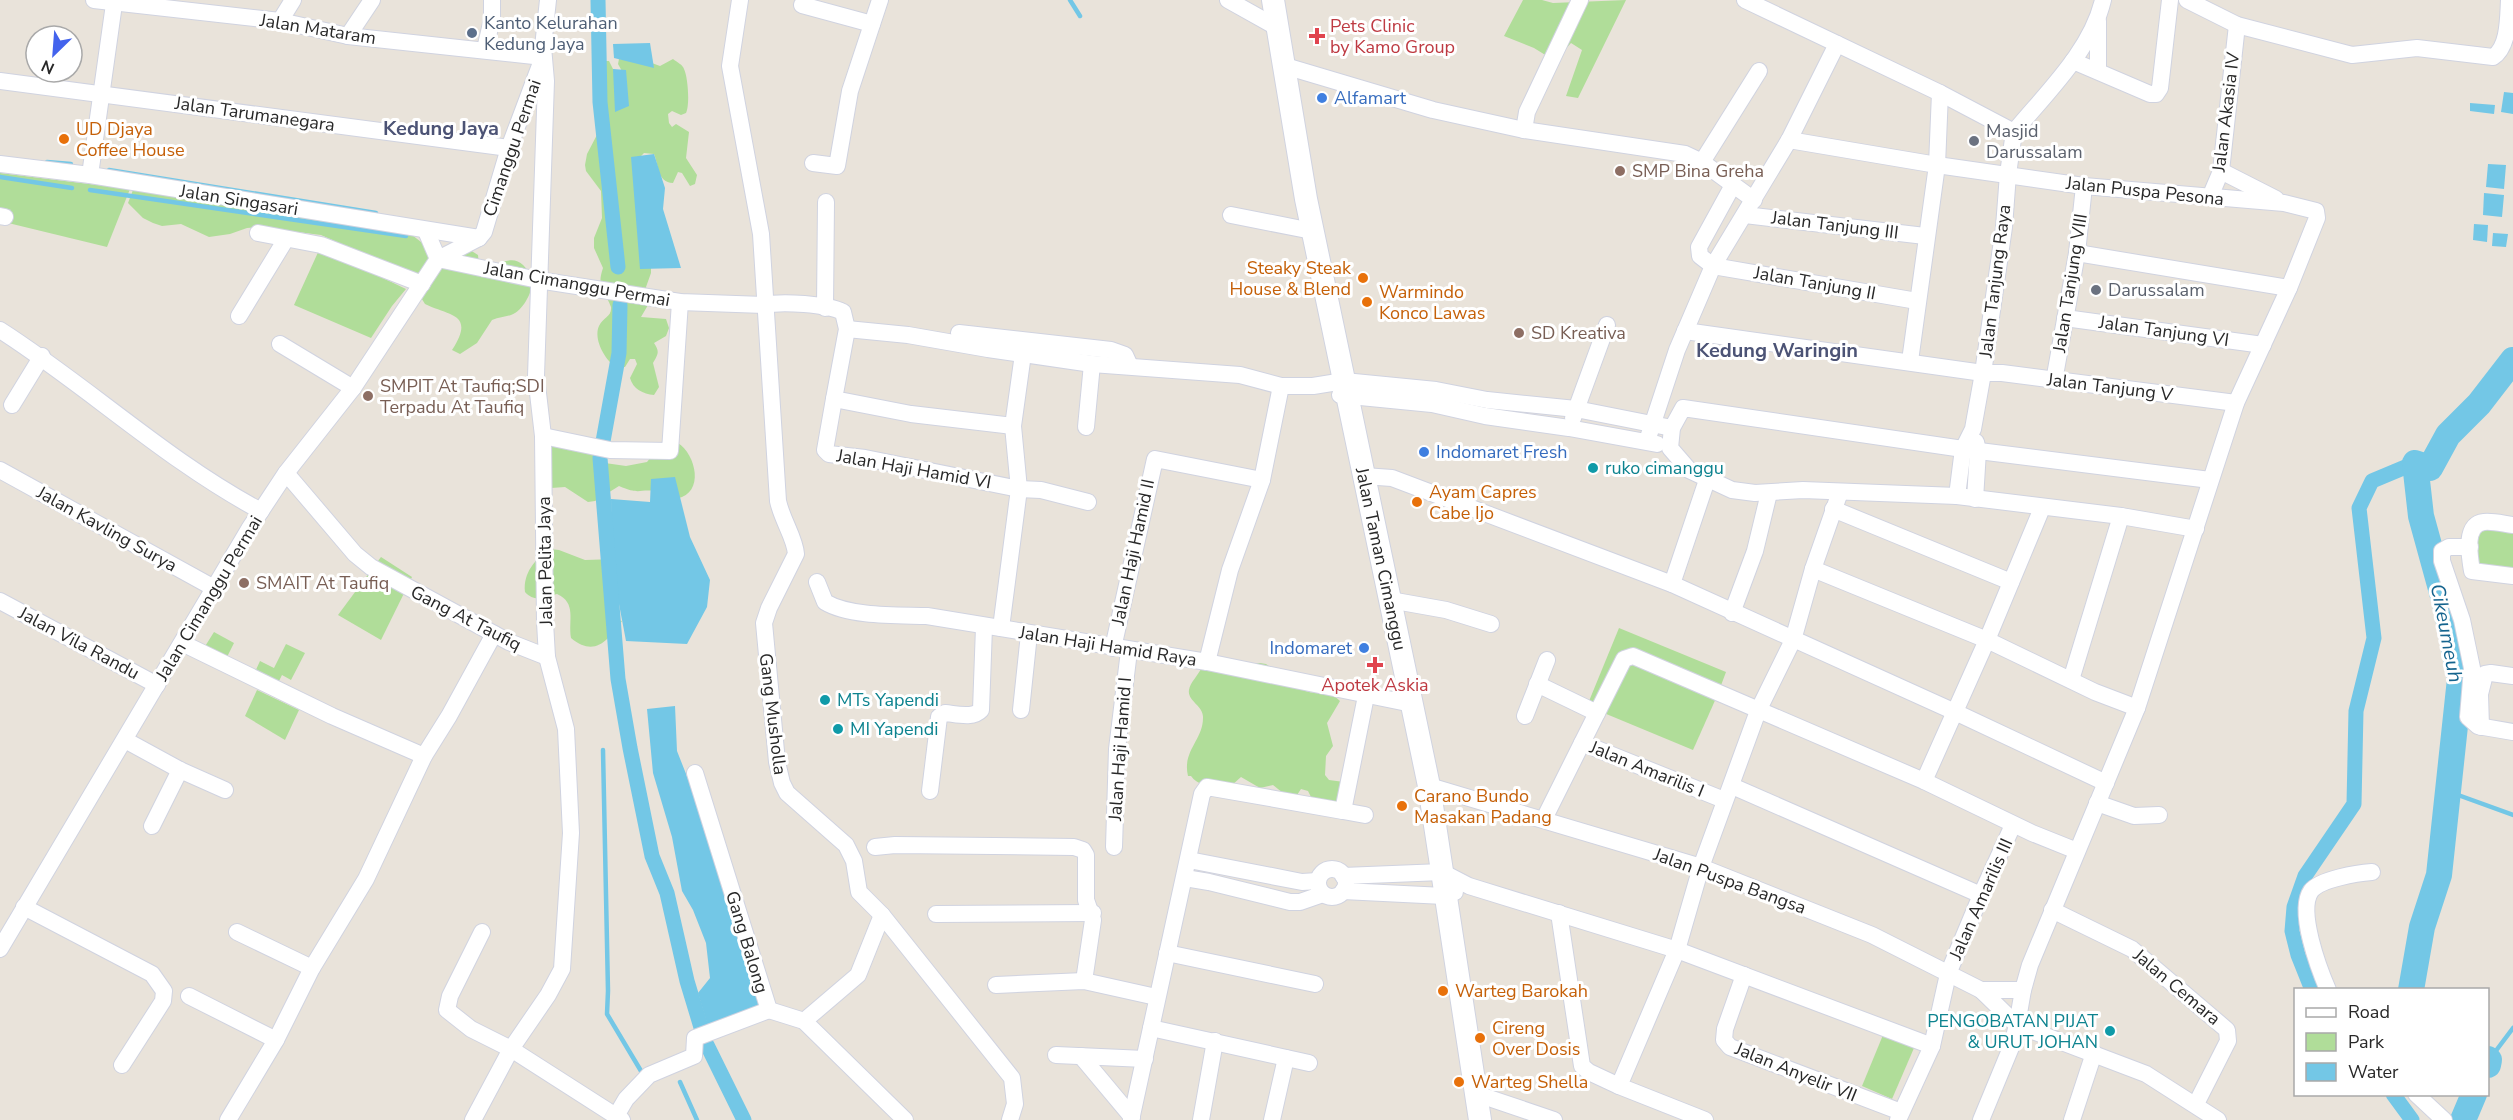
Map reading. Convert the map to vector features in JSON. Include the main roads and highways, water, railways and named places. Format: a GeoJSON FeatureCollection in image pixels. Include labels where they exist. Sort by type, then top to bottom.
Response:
{"type":"FeatureCollection","features":[{"type":"Feature","properties":{"kind":"water"},"geometry":{"type":"Polygon","coordinates":[[[650,43],[654,68],[614,58],[613,44],[650,43]]]}},
{"type":"Feature","properties":{"kind":"water"},"geometry":{"type":"Polygon","coordinates":[[[613,69],[626,70],[629,106],[615,112],[613,69]]]}},
{"type":"Feature","properties":{"kind":"water"},"geometry":{"type":"Polygon","coordinates":[[[2504,92],[2513,93],[2513,114],[2501,112],[2504,92]]]}},
{"type":"Feature","properties":{"kind":"water"},"geometry":{"type":"Polygon","coordinates":[[[2470,103],[2495,105],[2494,114],[2470,111],[2470,103]]]}},
{"type":"Feature","properties":{"kind":"water"},"geometry":{"type":"Polygon","coordinates":[[[654,154],[665,188],[663,209],[681,268],[640,269],[631,157],[654,154]]]}},
{"type":"Feature","properties":{"kind":"water"},"geometry":{"type":"Polygon","coordinates":[[[2488,164],[2506,165],[2504,189],[2486,187],[2488,164]]]}},
{"type":"Feature","properties":{"kind":"water"},"geometry":{"type":"Polygon","coordinates":[[[2484,193],[2504,195],[2502,217],[2483,215],[2484,193]]]}},
{"type":"Feature","properties":{"kind":"water"},"geometry":{"type":"Polygon","coordinates":[[[2474,224],[2488,225],[2487,242],[2473,240],[2474,224]]]}},
{"type":"Feature","properties":{"kind":"water"},"geometry":{"type":"Polygon","coordinates":[[[2493,233],[2508,234],[2506,247],[2492,246],[2493,233]]]}},
{"type":"Feature","properties":{"kind":"water"},"geometry":{"type":"Polygon","coordinates":[[[675,477],[690,537],[710,580],[707,607],[687,644],[626,641],[612,567],[611,499],[650,502],[651,479],[675,477]]]}},
{"type":"Feature","properties":{"kind":"water"},"geometry":{"type":"Polygon","coordinates":[[[675,706],[677,751],[705,822],[766,1009],[709,1030],[698,993],[710,978],[706,943],[693,910],[682,891],[672,837],[653,773],[647,709],[675,706]]]}},
{"type":"Feature","properties":{"kind":"waterway"},"geometry":{"type":"LineString","coordinates":[[598,0],[600,102],[618,267]]}},
{"type":"Feature","properties":{"kind":"waterway"},"geometry":{"type":"LineString","coordinates":[[1070,0],[1080,16]]}},
{"type":"Feature","properties":{"kind":"waterway"},"geometry":{"type":"LineString","coordinates":[[47,162],[71,164]]}},
{"type":"Feature","properties":{"kind":"waterway"},"geometry":{"type":"LineString","coordinates":[[109,170],[376,213]]}},
{"type":"Feature","properties":{"kind":"waterway"},"geometry":{"type":"LineString","coordinates":[[0,177],[72,188]]}},
{"type":"Feature","properties":{"kind":"waterway"},"geometry":{"type":"LineString","coordinates":[[90,190],[406,236]]}},
{"type":"Feature","properties":{"kind":"waterway"},"geometry":{"type":"LineString","coordinates":[[620,305],[619,353],[600,458],[618,679],[652,856],[667,893],[687,981],[703,1034]]}},
{"type":"Feature","properties":{"kind":"waterway","name":"Cikeumeuh"},"geometry":{"type":"LineString","coordinates":[[2411,988],[2422,927],[2439,875],[2460,679],[2446,607],[2421,516],[2415,463],[2430,468],[2448,435],[2479,404],[2513,360]]}},
{"type":"Feature","properties":{"kind":"waterway"},"geometry":{"type":"LineString","coordinates":[[2311,988],[2298,955],[2292,931],[2294,907],[2305,876],[2354,804],[2356,711],[2374,638],[2359,508],[2372,481],[2415,463]]}},
{"type":"Feature","properties":{"kind":"waterway"},"geometry":{"type":"LineString","coordinates":[[603,750],[607,1014],[644,1076]]}},
{"type":"Feature","properties":{"kind":"waterway"},"geometry":{"type":"LineString","coordinates":[[2447,791],[2513,815]]}},
{"type":"Feature","properties":{"kind":"waterway"},"geometry":{"type":"LineString","coordinates":[[2489,1060],[2513,1028]]}},
{"type":"Feature","properties":{"kind":"waterway"},"geometry":{"type":"LineString","coordinates":[[707,1045],[744,1120]]}},
{"type":"Feature","properties":{"kind":"waterway"},"geometry":{"type":"LineString","coordinates":[[680,1082],[697,1120]]}},
{"type":"Feature","properties":{"kind":"waterway"},"geometry":{"type":"LineString","coordinates":[[2394,1096],[2412,1120]]}},
{"type":"Feature","properties":{"kind":"waterway","name":"Cikeumeuh"},"geometry":{"type":"LineString","coordinates":[[2463,1120],[2473,1096]]}},
{"type":"Feature","properties":{"kind":"place","name":"Kanto Kelurahan Kedung Jaya"},"geometry":{"type":"Point","coordinates":[472,33]}},
{"type":"Feature","properties":{"kind":"place","name":"Pets Clinic by Kamo Group"},"geometry":{"type":"Point","coordinates":[1317,36]}},
{"type":"Feature","properties":{"kind":"place","name":"Alfamart"},"geometry":{"type":"Point","coordinates":[1322,98]}},
{"type":"Feature","properties":{"kind":"place","name":"UD Djaya Coffee House"},"geometry":{"type":"Point","coordinates":[64,139]}},
{"type":"Feature","properties":{"kind":"place","name":"Masjid Darussalam"},"geometry":{"type":"Point","coordinates":[1974,141]}},
{"type":"Feature","properties":{"kind":"place","name":"SMP Bina Greha"},"geometry":{"type":"Point","coordinates":[1620,171]}},
{"type":"Feature","properties":{"kind":"place","name":"Steaky Steak House & Blend"},"geometry":{"type":"Point","coordinates":[1363,278]}},
{"type":"Feature","properties":{"kind":"place","name":"Darussalam"},"geometry":{"type":"Point","coordinates":[2096,290]}},
{"type":"Feature","properties":{"kind":"place","name":"Warmindo Konco Lawas"},"geometry":{"type":"Point","coordinates":[1367,302]}},
{"type":"Feature","properties":{"kind":"place","name":"SD Kreativa"},"geometry":{"type":"Point","coordinates":[1519,333]}},
{"type":"Feature","properties":{"kind":"place","name":"SMPIT At Taufiq;SDI Terpadu At Taufiq"},"geometry":{"type":"Point","coordinates":[368,396]}},
{"type":"Feature","properties":{"kind":"place","name":"Indomaret Fresh"},"geometry":{"type":"Point","coordinates":[1424,452]}},
{"type":"Feature","properties":{"kind":"place","name":"ruko cimanggu"},"geometry":{"type":"Point","coordinates":[1593,468]}},
{"type":"Feature","properties":{"kind":"place","name":"Ayam Capres Cabe Ijo"},"geometry":{"type":"Point","coordinates":[1417,502]}},
{"type":"Feature","properties":{"kind":"place","name":"SMAIT At Taufiq"},"geometry":{"type":"Point","coordinates":[244,583]}},
{"type":"Feature","properties":{"kind":"place","name":"Indomaret"},"geometry":{"type":"Point","coordinates":[1364,648]}},
{"type":"Feature","properties":{"kind":"place","name":"Apotek Askia"},"geometry":{"type":"Point","coordinates":[1375,665]}},
{"type":"Feature","properties":{"kind":"place","name":"MTs Yapendi"},"geometry":{"type":"Point","coordinates":[825,700]}},
{"type":"Feature","properties":{"kind":"place","name":"MI Yapendi"},"geometry":{"type":"Point","coordinates":[838,729]}},
{"type":"Feature","properties":{"kind":"place","name":"Carano Bundo Masakan Padang"},"geometry":{"type":"Point","coordinates":[1402,806]}},
{"type":"Feature","properties":{"kind":"place","name":"Warteg Barokah"},"geometry":{"type":"Point","coordinates":[1443,991]}},
{"type":"Feature","properties":{"kind":"place","name":"PENGOBATAN PIJAT & URUT JOHAN"},"geometry":{"type":"Point","coordinates":[2110,1031]}},
{"type":"Feature","properties":{"kind":"place","name":"Cireng Over Dosis"},"geometry":{"type":"Point","coordinates":[1480,1038]}},
{"type":"Feature","properties":{"kind":"place","name":"Warteg Shella"},"geometry":{"type":"Point","coordinates":[1459,1082]}},
{"type":"Feature","properties":{"kind":"district","name":"Kedung Jaya"},"geometry":{"type":"Point","coordinates":[441,128]}},
{"type":"Feature","properties":{"kind":"district","name":"Kedung Waringin"},"geometry":{"type":"Point","coordinates":[1777,350]}}]}
